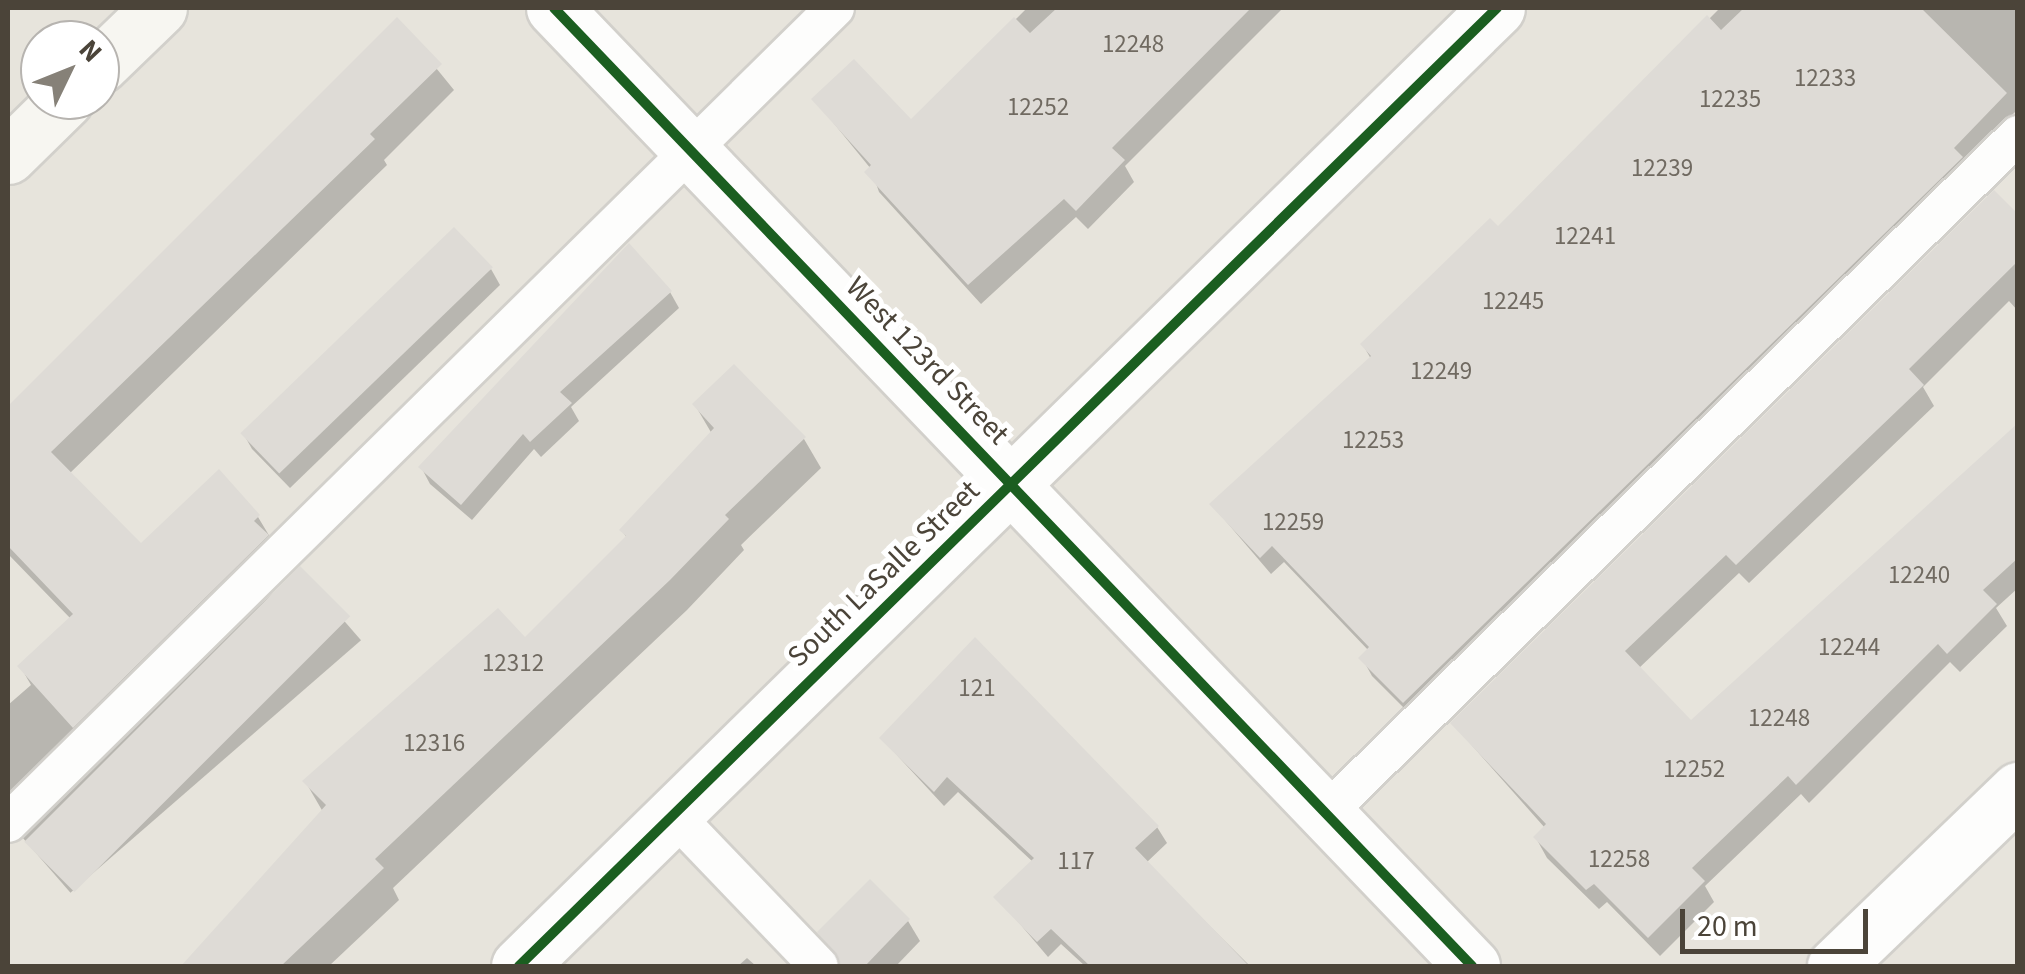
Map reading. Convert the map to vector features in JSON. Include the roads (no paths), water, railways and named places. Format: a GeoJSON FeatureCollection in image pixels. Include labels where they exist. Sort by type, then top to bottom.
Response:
{"type":"FeatureCollection","features":[{"type":"Feature","properties":{"kind":"street"},"geometry":{"type":"LineString","coordinates":[[120,46],[159,8]]}},
{"type":"Feature","properties":{"kind":"street","name":"West 123rd Street"},"geometry":{"type":"LineString","coordinates":[[554,8],[1472,966]]}},
{"type":"Feature","properties":{"kind":"street","name":"South LaSalle Street"},"geometry":{"type":"LineString","coordinates":[[519,966],[1497,8]]}},
{"type":"Feature","properties":{"kind":"street"},"geometry":{"type":"LineString","coordinates":[[8,156],[45,120]]}},
{"type":"Feature","properties":{"kind":"street"},"geometry":{"type":"LineString","coordinates":[[1835,966],[2018,790]]}},
{"type":"Feature","properties":{"kind":"lane"},"geometry":{"type":"LineString","coordinates":[[8,823],[835,8]]}},
{"type":"Feature","properties":{"kind":"lane"},"geometry":{"type":"LineString","coordinates":[[1326,813],[2018,135]]}},
{"type":"Feature","properties":{"kind":"lane"},"geometry":{"type":"LineString","coordinates":[[674,815],[819,966]]}}]}
